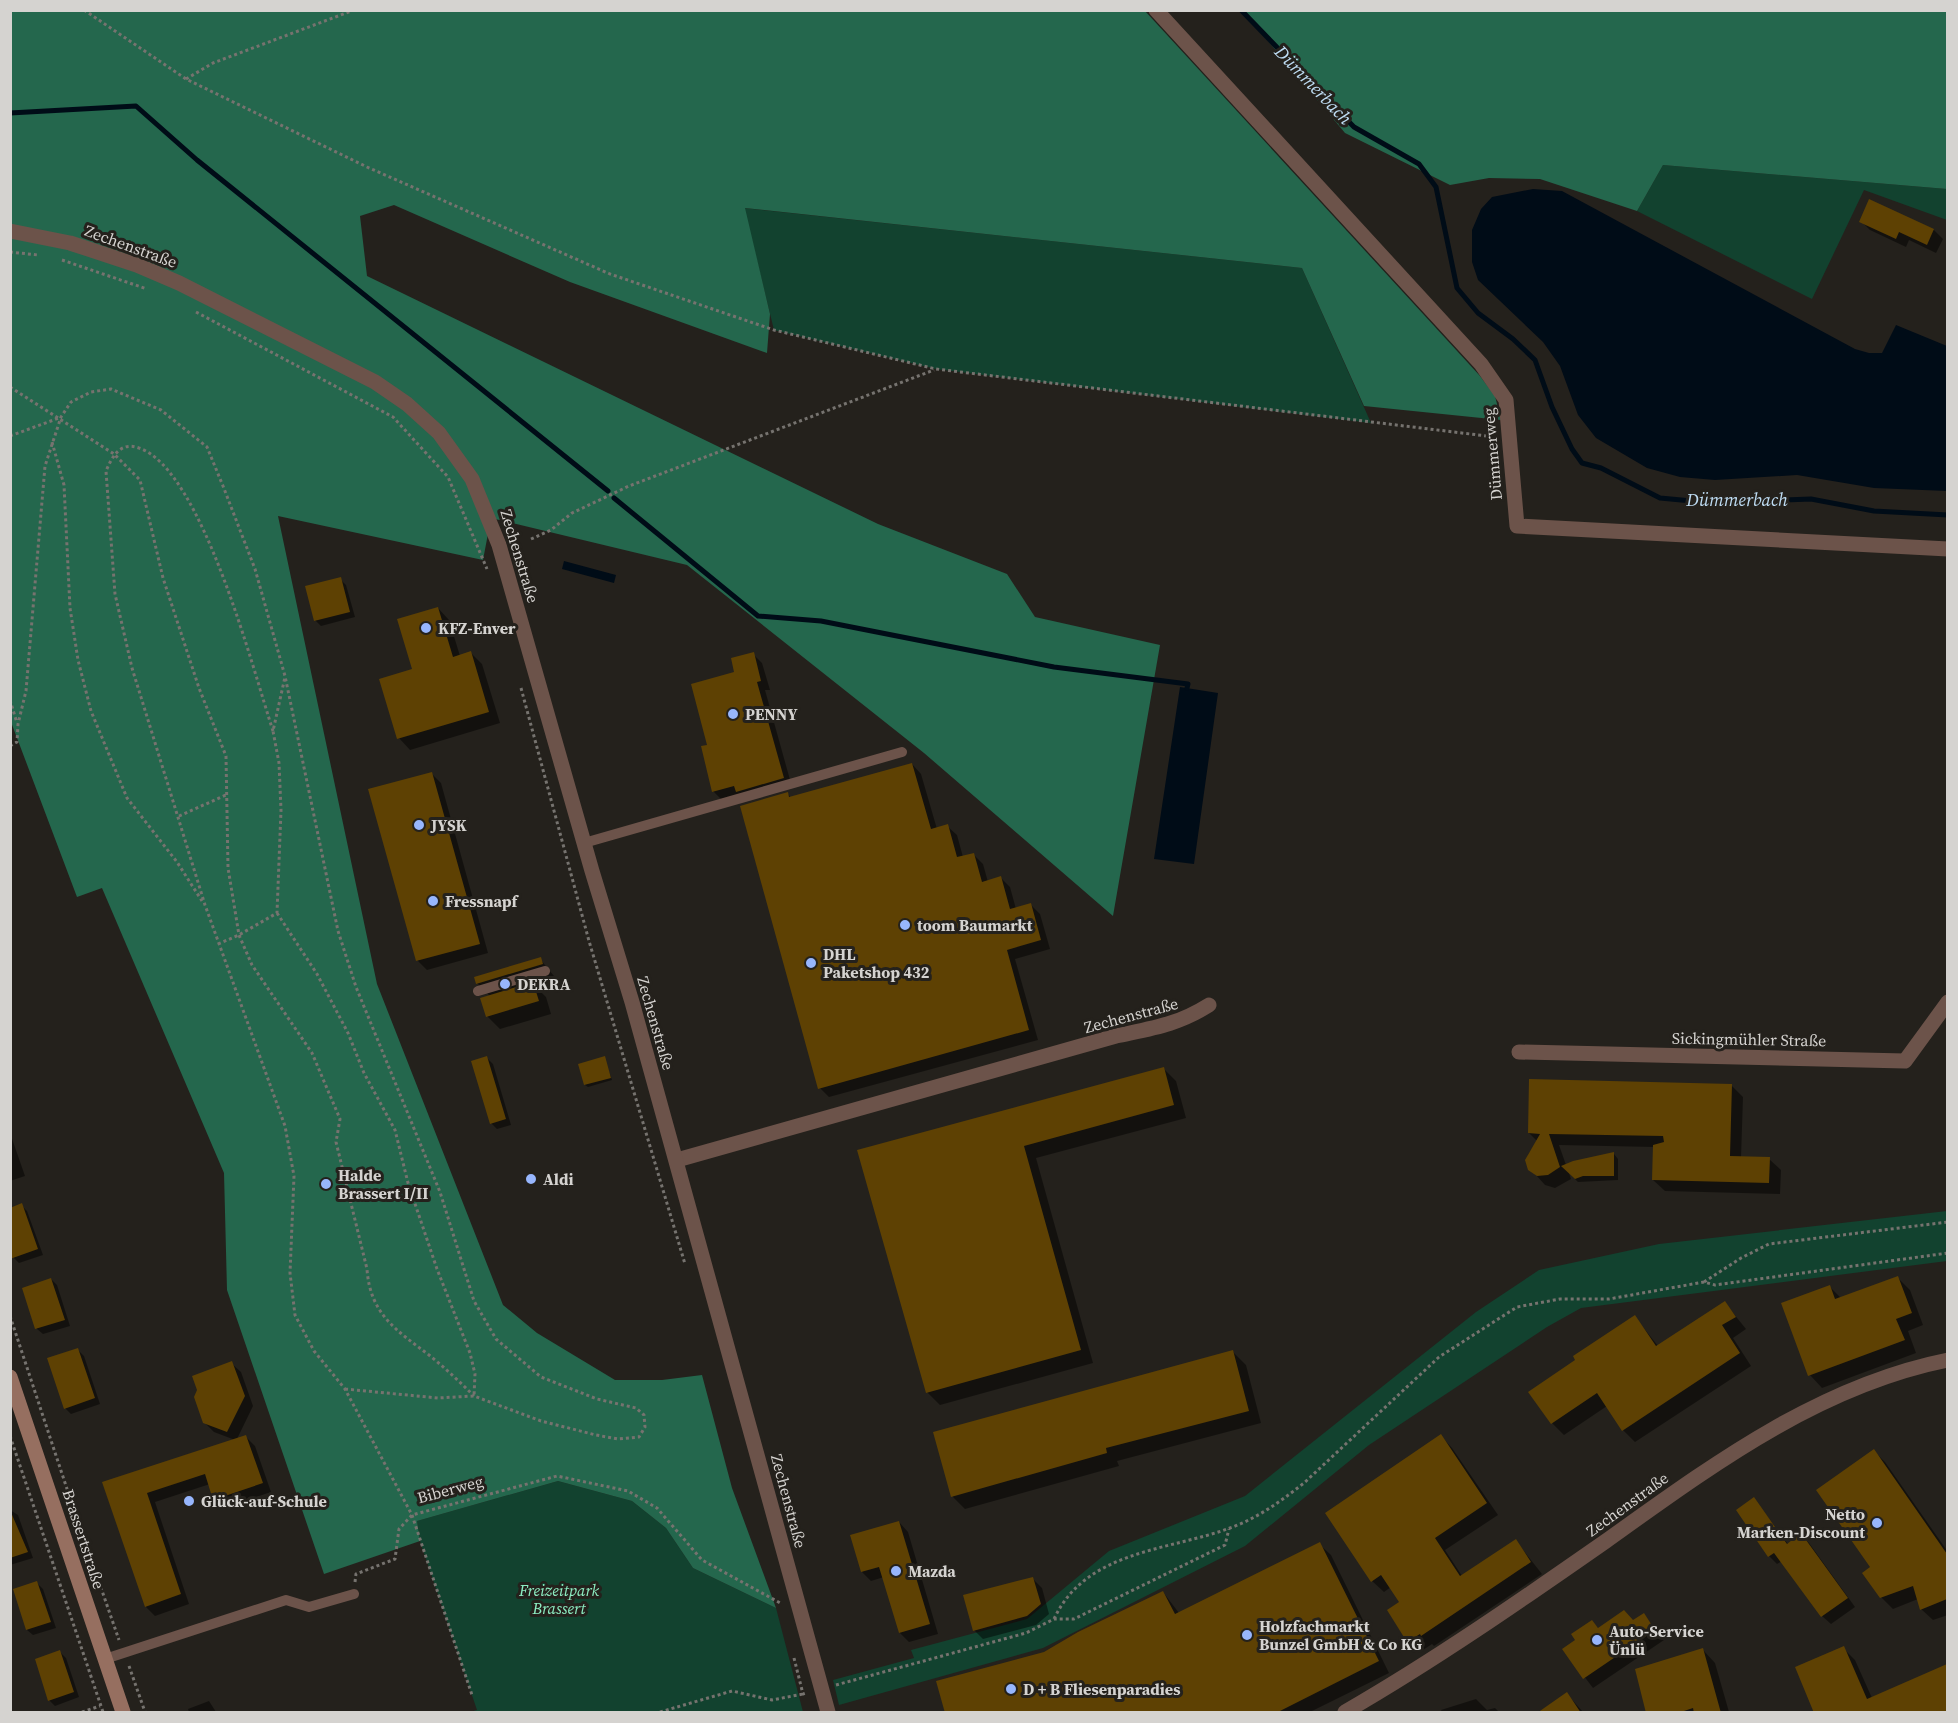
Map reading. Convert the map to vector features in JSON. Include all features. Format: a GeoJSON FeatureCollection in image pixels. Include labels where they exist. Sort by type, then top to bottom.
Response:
{"type":"FeatureCollection","features":[{"type":"Feature","properties":{"kind":"main road","name":"Brassertstraße"},"geometry":{"type":"LineString","coordinates":[[10,1377],[13,1395],[121,1707]]}},
{"type":"Feature","properties":{"kind":"street","name":"Dümmerweg"},"geometry":{"type":"LineString","coordinates":[[1156,10],[1481,363],[1506,400],[1511,439],[1516,526],[1947,549]]}},
{"type":"Feature","properties":{"kind":"street","name":"Zechenstraße"},"geometry":{"type":"LineString","coordinates":[[10,231],[95,250],[179,283],[375,382],[407,405],[439,433],[467,470],[490,518],[677,1160],[828,1713]]}},
{"type":"Feature","properties":{"kind":"street","name":"Sickingmühler Straße"},"geometry":{"type":"LineString","coordinates":[[1519,1052],[1905,1061],[1947,1002]]}},
{"type":"Feature","properties":{"kind":"street","name":"Zechenstraße"},"geometry":{"type":"LineString","coordinates":[[677,1160],[1116,1036],[1174,1024],[1187,1020],[1209,1005]]}},
{"type":"Feature","properties":{"kind":"street","name":"Zechenstraße"},"geometry":{"type":"LineString","coordinates":[[1345,1713],[1411,1675],[1683,1485],[1759,1436],[1843,1394],[1923,1365],[1947,1360]]}},
{"type":"Feature","properties":{"kind":"lane"},"geometry":{"type":"LineString","coordinates":[[584,843],[902,752]]}},
{"type":"Feature","properties":{"kind":"lane"},"geometry":{"type":"LineString","coordinates":[[478,991],[545,971]]}},
{"type":"Feature","properties":{"kind":"lane"},"geometry":{"type":"LineString","coordinates":[[105,1659],[286,1600],[309,1607],[354,1594]]}},
{"type":"Feature","properties":{"kind":"path"},"geometry":{"type":"LineString","coordinates":[[84,10],[186,79],[367,166],[610,274],[774,330],[936,369],[1511,439]]}},
{"type":"Feature","properties":{"kind":"path"},"geometry":{"type":"LineString","coordinates":[[186,79],[213,63],[354,10]]}},
{"type":"Feature","properties":{"kind":"path"},"geometry":{"type":"LineString","coordinates":[[10,252],[42,255]]}},
{"type":"Feature","properties":{"kind":"path"},"geometry":{"type":"LineString","coordinates":[[52,256],[152,291]]}},
{"type":"Feature","properties":{"kind":"path"},"geometry":{"type":"LineString","coordinates":[[195,311],[393,417],[448,477],[490,575]]}},
{"type":"Feature","properties":{"kind":"path"},"geometry":{"type":"LineString","coordinates":[[531,539],[551,530],[572,513],[629,486],[936,369]]}},
{"type":"Feature","properties":{"kind":"path"},"geometry":{"type":"LineString","coordinates":[[10,387],[61,417],[114,453],[140,480],[163,578],[199,688],[226,756],[228,868],[239,935],[252,965],[312,1053],[340,1119],[336,1142],[367,1269],[368,1290],[386,1320],[449,1371],[474,1396]]}},
{"type":"Feature","properties":{"kind":"path"},"geometry":{"type":"LineString","coordinates":[[10,746],[17,742],[18,724],[26,692],[45,466],[52,441],[61,417],[71,402],[91,392],[111,389],[161,410],[207,447],[255,570],[285,676],[338,932],[356,987],[440,1192],[474,1301],[496,1339],[541,1377],[597,1399],[636,1408],[644,1415],[645,1426],[639,1437],[618,1439],[596,1436],[541,1420],[474,1396],[438,1398],[345,1389]]}},
{"type":"Feature","properties":{"kind":"path"},"geometry":{"type":"LineString","coordinates":[[10,436],[61,417]]}},
{"type":"Feature","properties":{"kind":"path"},"geometry":{"type":"LineString","coordinates":[[52,441],[64,485],[70,608],[78,660],[91,711],[128,798],[177,862],[205,905]]}},
{"type":"Feature","properties":{"kind":"path"},"geometry":{"type":"LineString","coordinates":[[472,1695],[412,1515],[345,1389],[314,1351],[296,1315],[290,1273],[294,1176],[285,1126],[205,905],[132,668],[115,594],[106,471],[114,453],[122,448],[135,446],[153,455],[185,496],[237,615],[273,731],[279,763],[281,810],[278,913],[317,974],[348,1033],[363,1073],[396,1130],[408,1183],[437,1269],[470,1353],[475,1374],[474,1396]]}},
{"type":"Feature","properties":{"kind":"path"},"geometry":{"type":"LineString","coordinates":[[273,731],[285,676]]}},
{"type":"Feature","properties":{"kind":"path"},"geometry":{"type":"LineString","coordinates":[[518,677],[589,941],[688,1273]]}},
{"type":"Feature","properties":{"kind":"path"},"geometry":{"type":"LineString","coordinates":[[10,700],[18,724]]}},
{"type":"Feature","properties":{"kind":"path"},"geometry":{"type":"LineString","coordinates":[[179,816],[226,795]]}},
{"type":"Feature","properties":{"kind":"path"},"geometry":{"type":"LineString","coordinates":[[218,944],[278,913]]}},
{"type":"Feature","properties":{"kind":"path"},"geometry":{"type":"LineString","coordinates":[[1704,1282],[1769,1244],[1947,1222]]}},
{"type":"Feature","properties":{"kind":"path"},"geometry":{"type":"LineString","coordinates":[[1054,1619],[1062,1602],[1109,1563],[1229,1529],[1254,1518],[1296,1489],[1439,1358],[1517,1307],[1560,1299],[1609,1299],[1704,1282],[1715,1284],[1947,1253]]}},
{"type":"Feature","properties":{"kind":"path"},"geometry":{"type":"LineString","coordinates":[[10,1316],[73,1508]]}},
{"type":"Feature","properties":{"kind":"path"},"geometry":{"type":"LineString","coordinates":[[10,1436],[103,1713]]}},
{"type":"Feature","properties":{"kind":"path","name":"Biberweg"},"geometry":{"type":"LineString","coordinates":[[354,1594],[356,1574],[394,1559],[399,1529],[412,1515],[557,1476],[628,1491],[657,1508],[702,1560],[786,1607],[784,1601]]}},
{"type":"Feature","properties":{"kind":"path"},"geometry":{"type":"LineString","coordinates":[[822,1689],[1026,1633],[1054,1619],[1074,1619],[1225,1545],[1229,1529]]}},
{"type":"Feature","properties":{"kind":"path"},"geometry":{"type":"LineString","coordinates":[[87,1550],[145,1713]]}},
{"type":"Feature","properties":{"kind":"path"},"geometry":{"type":"LineString","coordinates":[[660,1713],[732,1691],[772,1700],[802,1694]]}},
{"type":"Feature","properties":{"kind":"path"},"geometry":{"type":"LineString","coordinates":[[82,1713],[100,1706],[121,1707]]}},
{"type":"Feature","properties":{"kind":"green space"},"geometry":{"type":"Polygon","coordinates":[[[10,11],[1145,11],[1480,376],[1495,396],[1501,420],[1364,406],[1302,268],[745,208],[770,314],[767,353],[570,282],[394,205],[360,216],[367,276],[878,524],[1007,574],[1035,617],[1160,645],[1113,916],[924,753],[687,565],[491,518],[483,560],[278,516],[377,984],[503,1305],[537,1333],[615,1380],[662,1380],[702,1375],[732,1488],[776,1608],[693,1568],[666,1528],[632,1501],[558,1481],[417,1521],[420,1541],[324,1574],[227,1290],[224,1173],[102,888],[77,897],[11,722],[10,11]]]}},
{"type":"Feature","properties":{"kind":"green space"},"geometry":{"type":"Polygon","coordinates":[[[1243,11],[1947,11],[1947,189],[1663,165],[1637,211],[1540,179],[1489,178],[1450,185],[1345,133],[1243,11]]]}},
{"type":"Feature","properties":{"kind":"green space"},"geometry":{"type":"Polygon","coordinates":[[[1663,165],[1947,189],[1947,220],[1864,190],[1812,299],[1637,211],[1663,165]]]}},
{"type":"Feature","properties":{"kind":"green space"},"geometry":{"type":"Polygon","coordinates":[[[744,208],[1302,268],[1371,423],[936,369],[774,330],[744,208]]]}},
{"type":"Feature","properties":{"kind":"green space"},"geometry":{"type":"Polygon","coordinates":[[[1947,1211],[1947,1261],[1581,1308],[1547,1327],[1369,1445],[1245,1546],[1043,1648],[839,1705],[833,1680],[914,1658],[911,1650],[1027,1619],[1109,1551],[1245,1496],[1476,1312],[1539,1270],[1659,1244],[1947,1211]]]}},
{"type":"Feature","properties":{"kind":"green space","name":"Freizeitpark Brassert"},"geometry":{"type":"Polygon","coordinates":[[[558,1481],[632,1501],[666,1528],[693,1568],[776,1608],[803,1712],[470,1712],[477,1710],[420,1541],[417,1521],[558,1481]]]}},
{"type":"Feature","properties":{"kind":"shaded area"},"geometry":{"type":"Polygon","coordinates":[[[1533,189],[1562,191],[1855,349],[1869,353],[1882,353],[1896,325],[1947,346],[1947,491],[1874,488],[1797,475],[1715,480],[1680,477],[1647,468],[1596,438],[1578,415],[1560,366],[1543,342],[1478,280],[1472,262],[1472,230],[1481,209],[1492,197],[1533,189]]]}},
{"type":"Feature","properties":{"kind":"shaded area"},"geometry":{"type":"Polygon","coordinates":[[[564,561],[616,575],[614,583],[562,569],[564,561]]]}},
{"type":"Feature","properties":{"kind":"shaded area"},"geometry":{"type":"Polygon","coordinates":[[[1180,687],[1218,693],[1194,864],[1154,859],[1180,687]]]}},
{"type":"Feature","properties":{"kind":"building"},"geometry":{"type":"Polygon","coordinates":[[[1869,199],[1934,229],[1927,245],[1899,232],[1896,239],[1859,222],[1869,199]]]}},
{"type":"Feature","properties":{"kind":"building"},"geometry":{"type":"Polygon","coordinates":[[[341,577],[350,612],[314,621],[305,586],[341,577]]]}},
{"type":"Feature","properties":{"kind":"building"},"geometry":{"type":"Polygon","coordinates":[[[438,607],[453,657],[471,651],[489,712],[397,739],[379,679],[412,669],[397,619],[438,607]]]}},
{"type":"Feature","properties":{"kind":"building","name":"PENNY"},"geometry":{"type":"Polygon","coordinates":[[[754,652],[761,681],[757,682],[784,778],[736,792],[734,786],[712,792],[701,746],[707,745],[691,684],[734,672],[731,658],[754,652]]]}},
{"type":"Feature","properties":{"kind":"building","name":"toom Baumarkt"},"geometry":{"type":"Polygon","coordinates":[[[912,763],[931,829],[948,824],[957,857],[974,853],[982,882],[1001,876],[1010,909],[1031,903],[1041,940],[1007,950],[1029,1030],[818,1089],[740,806],[788,792],[789,797],[912,763]]]}},
{"type":"Feature","properties":{"kind":"building"},"geometry":{"type":"Polygon","coordinates":[[[432,772],[480,944],[416,961],[368,789],[432,772]]]}},
{"type":"Feature","properties":{"kind":"building"},"geometry":{"type":"Polygon","coordinates":[[[541,957],[543,964],[476,984],[474,977],[541,957]]]}},
{"type":"Feature","properties":{"kind":"building"},"geometry":{"type":"Polygon","coordinates":[[[533,982],[539,1001],[486,1017],[480,998],[533,982]]]}},
{"type":"Feature","properties":{"kind":"building"},"geometry":{"type":"Polygon","coordinates":[[[487,1056],[506,1119],[490,1124],[471,1061],[487,1056]]]}},
{"type":"Feature","properties":{"kind":"building"},"geometry":{"type":"Polygon","coordinates":[[[605,1056],[611,1078],[584,1085],[578,1064],[605,1056]]]}},
{"type":"Feature","properties":{"kind":"building"},"geometry":{"type":"Polygon","coordinates":[[[1164,1067],[1174,1105],[1024,1146],[1081,1350],[926,1393],[857,1150],[1164,1067]]]}},
{"type":"Feature","properties":{"kind":"building"},"geometry":{"type":"Polygon","coordinates":[[[1529,1079],[1732,1084],[1730,1156],[1770,1157],[1769,1183],[1652,1180],[1653,1145],[1664,1142],[1663,1136],[1549,1134],[1560,1167],[1548,1175],[1537,1176],[1528,1170],[1525,1160],[1540,1134],[1528,1133],[1529,1079]]]}},
{"type":"Feature","properties":{"kind":"building"},"geometry":{"type":"Polygon","coordinates":[[[1614,1152],[1614,1176],[1583,1176],[1575,1179],[1561,1166],[1573,1161],[1614,1152]]]}},
{"type":"Feature","properties":{"kind":"building"},"geometry":{"type":"Polygon","coordinates":[[[22,1203],[38,1249],[10,1259],[10,1208],[22,1203]]]}},
{"type":"Feature","properties":{"kind":"building"},"geometry":{"type":"Polygon","coordinates":[[[1898,1276],[1912,1313],[1896,1319],[1905,1340],[1808,1376],[1781,1303],[1830,1285],[1835,1299],[1898,1276]]]}},
{"type":"Feature","properties":{"kind":"building"},"geometry":{"type":"Polygon","coordinates":[[[51,1278],[65,1320],[35,1329],[22,1288],[51,1278]]]}},
{"type":"Feature","properties":{"kind":"building"},"geometry":{"type":"Polygon","coordinates":[[[1725,1301],[1736,1317],[1722,1325],[1740,1353],[1622,1431],[1597,1393],[1551,1424],[1528,1392],[1575,1360],[1573,1356],[1635,1315],[1656,1346],[1725,1301]]]}},
{"type":"Feature","properties":{"kind":"building"},"geometry":{"type":"Polygon","coordinates":[[[78,1348],[95,1398],[64,1409],[47,1358],[78,1348]]]}},
{"type":"Feature","properties":{"kind":"building"},"geometry":{"type":"Polygon","coordinates":[[[1233,1350],[1249,1411],[1106,1448],[1107,1453],[951,1497],[933,1432],[1233,1350]]]}},
{"type":"Feature","properties":{"kind":"building"},"geometry":{"type":"Polygon","coordinates":[[[232,1361],[245,1396],[227,1432],[203,1423],[194,1397],[197,1390],[192,1376],[232,1361]]]}},
{"type":"Feature","properties":{"kind":"building"},"geometry":{"type":"Polygon","coordinates":[[[1441,1434],[1487,1503],[1435,1538],[1460,1576],[1516,1539],[1531,1562],[1421,1636],[1420,1634],[1407,1642],[1387,1610],[1399,1602],[1381,1575],[1371,1582],[1325,1513],[1441,1434]]]}},
{"type":"Feature","properties":{"kind":"building"},"geometry":{"type":"Polygon","coordinates":[[[246,1435],[263,1483],[213,1500],[205,1474],[147,1493],[181,1594],[145,1607],[102,1482],[246,1435]]]}},
{"type":"Feature","properties":{"kind":"building","name":"Netto Marken-Discount"},"geometry":{"type":"Polygon","coordinates":[[[1874,1449],[1947,1554],[1947,1599],[1920,1610],[1913,1586],[1880,1598],[1862,1573],[1870,1567],[1816,1490],[1874,1449]]]}},
{"type":"Feature","properties":{"kind":"building"},"geometry":{"type":"Polygon","coordinates":[[[1754,1497],[1787,1544],[1801,1533],[1848,1598],[1821,1617],[1774,1553],[1768,1557],[1736,1510],[1754,1497]]]}},
{"type":"Feature","properties":{"kind":"building"},"geometry":{"type":"Polygon","coordinates":[[[10,1510],[28,1552],[10,1558],[10,1510]]]}},
{"type":"Feature","properties":{"kind":"building"},"geometry":{"type":"Polygon","coordinates":[[[899,1521],[930,1624],[899,1633],[879,1567],[861,1572],[850,1535],[899,1521]]]}},
{"type":"Feature","properties":{"kind":"building"},"geometry":{"type":"Polygon","coordinates":[[[1320,1542],[1379,1661],[1276,1713],[945,1713],[936,1681],[1044,1652],[1078,1632],[1163,1591],[1175,1614],[1320,1542]]]}},
{"type":"Feature","properties":{"kind":"building"},"geometry":{"type":"Polygon","coordinates":[[[1033,1577],[1041,1604],[1027,1616],[973,1631],[963,1595],[1033,1577]]]}},
{"type":"Feature","properties":{"kind":"building"},"geometry":{"type":"Polygon","coordinates":[[[37,1581],[51,1622],[26,1630],[13,1589],[37,1581]]]}},
{"type":"Feature","properties":{"kind":"building"},"geometry":{"type":"Polygon","coordinates":[[[1624,1610],[1633,1620],[1644,1613],[1655,1630],[1583,1679],[1562,1649],[1575,1640],[1571,1634],[1592,1620],[1598,1628],[1624,1610]]]}},
{"type":"Feature","properties":{"kind":"building"},"geometry":{"type":"Polygon","coordinates":[[[1844,1646],[1867,1699],[1947,1664],[1947,1713],[1814,1713],[1795,1667],[1844,1646]]]}},
{"type":"Feature","properties":{"kind":"building"},"geometry":{"type":"Polygon","coordinates":[[[1703,1648],[1721,1713],[1694,1713],[1693,1708],[1678,1713],[1646,1713],[1635,1669],[1703,1648]]]}},
{"type":"Feature","properties":{"kind":"building"},"geometry":{"type":"Polygon","coordinates":[[[60,1650],[74,1692],[48,1701],[35,1659],[60,1650]]]}},
{"type":"Feature","properties":{"kind":"building"},"geometry":{"type":"Polygon","coordinates":[[[1567,1692],[1581,1713],[1537,1713],[1567,1692]]]}},
{"type":"Feature","properties":{"kind":"waterway","name":"Dümmerbach"},"geometry":{"type":"LineString","coordinates":[[1241,10],[1354,127],[1419,164],[1436,187],[1457,288],[1478,313],[1513,339],[1535,360],[1552,407],[1572,449],[1582,463],[1601,468],[1660,498],[1713,503],[1811,499],[1874,511],[1948,515]]}},
{"type":"Feature","properties":{"kind":"waterway"},"geometry":{"type":"LineString","coordinates":[[10,113],[136,106],[197,160],[608,491]]}},
{"type":"Feature","properties":{"kind":"waterway"},"geometry":{"type":"LineString","coordinates":[[614,498],[758,616],[821,621],[1054,667],[1188,684],[1187,688]]}},
{"type":"Feature","properties":{"kind":"place","name":"KFZ-Enver"},"geometry":{"type":"Point","coordinates":[426,628]}},
{"type":"Feature","properties":{"kind":"place","name":"PENNY"},"geometry":{"type":"Point","coordinates":[733,714]}},
{"type":"Feature","properties":{"kind":"place","name":"JYSK"},"geometry":{"type":"Point","coordinates":[419,825]}},
{"type":"Feature","properties":{"kind":"place","name":"Fressnapf"},"geometry":{"type":"Point","coordinates":[433,901]}},
{"type":"Feature","properties":{"kind":"place","name":"toom Baumarkt"},"geometry":{"type":"Point","coordinates":[905,925]}},
{"type":"Feature","properties":{"kind":"place","name":"DHL Paketshop 432"},"geometry":{"type":"Point","coordinates":[811,963]}},
{"type":"Feature","properties":{"kind":"place","name":"DEKRA"},"geometry":{"type":"Point","coordinates":[505,984]}},
{"type":"Feature","properties":{"kind":"place","name":"Aldi"},"geometry":{"type":"Point","coordinates":[531,1179]}},
{"type":"Feature","properties":{"kind":"place","name":"Halde Brassert I/II"},"geometry":{"type":"Point","coordinates":[326,1184]}},
{"type":"Feature","properties":{"kind":"place","name":"Glück-auf-Schule"},"geometry":{"type":"Point","coordinates":[189,1501]}},
{"type":"Feature","properties":{"kind":"place","name":"Netto Marken-Discount"},"geometry":{"type":"Point","coordinates":[1877,1523]}},
{"type":"Feature","properties":{"kind":"place","name":"Mazda"},"geometry":{"type":"Point","coordinates":[896,1571]}},
{"type":"Feature","properties":{"kind":"place","name":"Holzfachmarkt Bunzel GmbH & Co KG"},"geometry":{"type":"Point","coordinates":[1247,1635]}},
{"type":"Feature","properties":{"kind":"place","name":"Auto-Service Ünlü"},"geometry":{"type":"Point","coordinates":[1597,1640]}},
{"type":"Feature","properties":{"kind":"place","name":"D + B Fliesenparadies"},"geometry":{"type":"Point","coordinates":[1011,1689]}}]}
